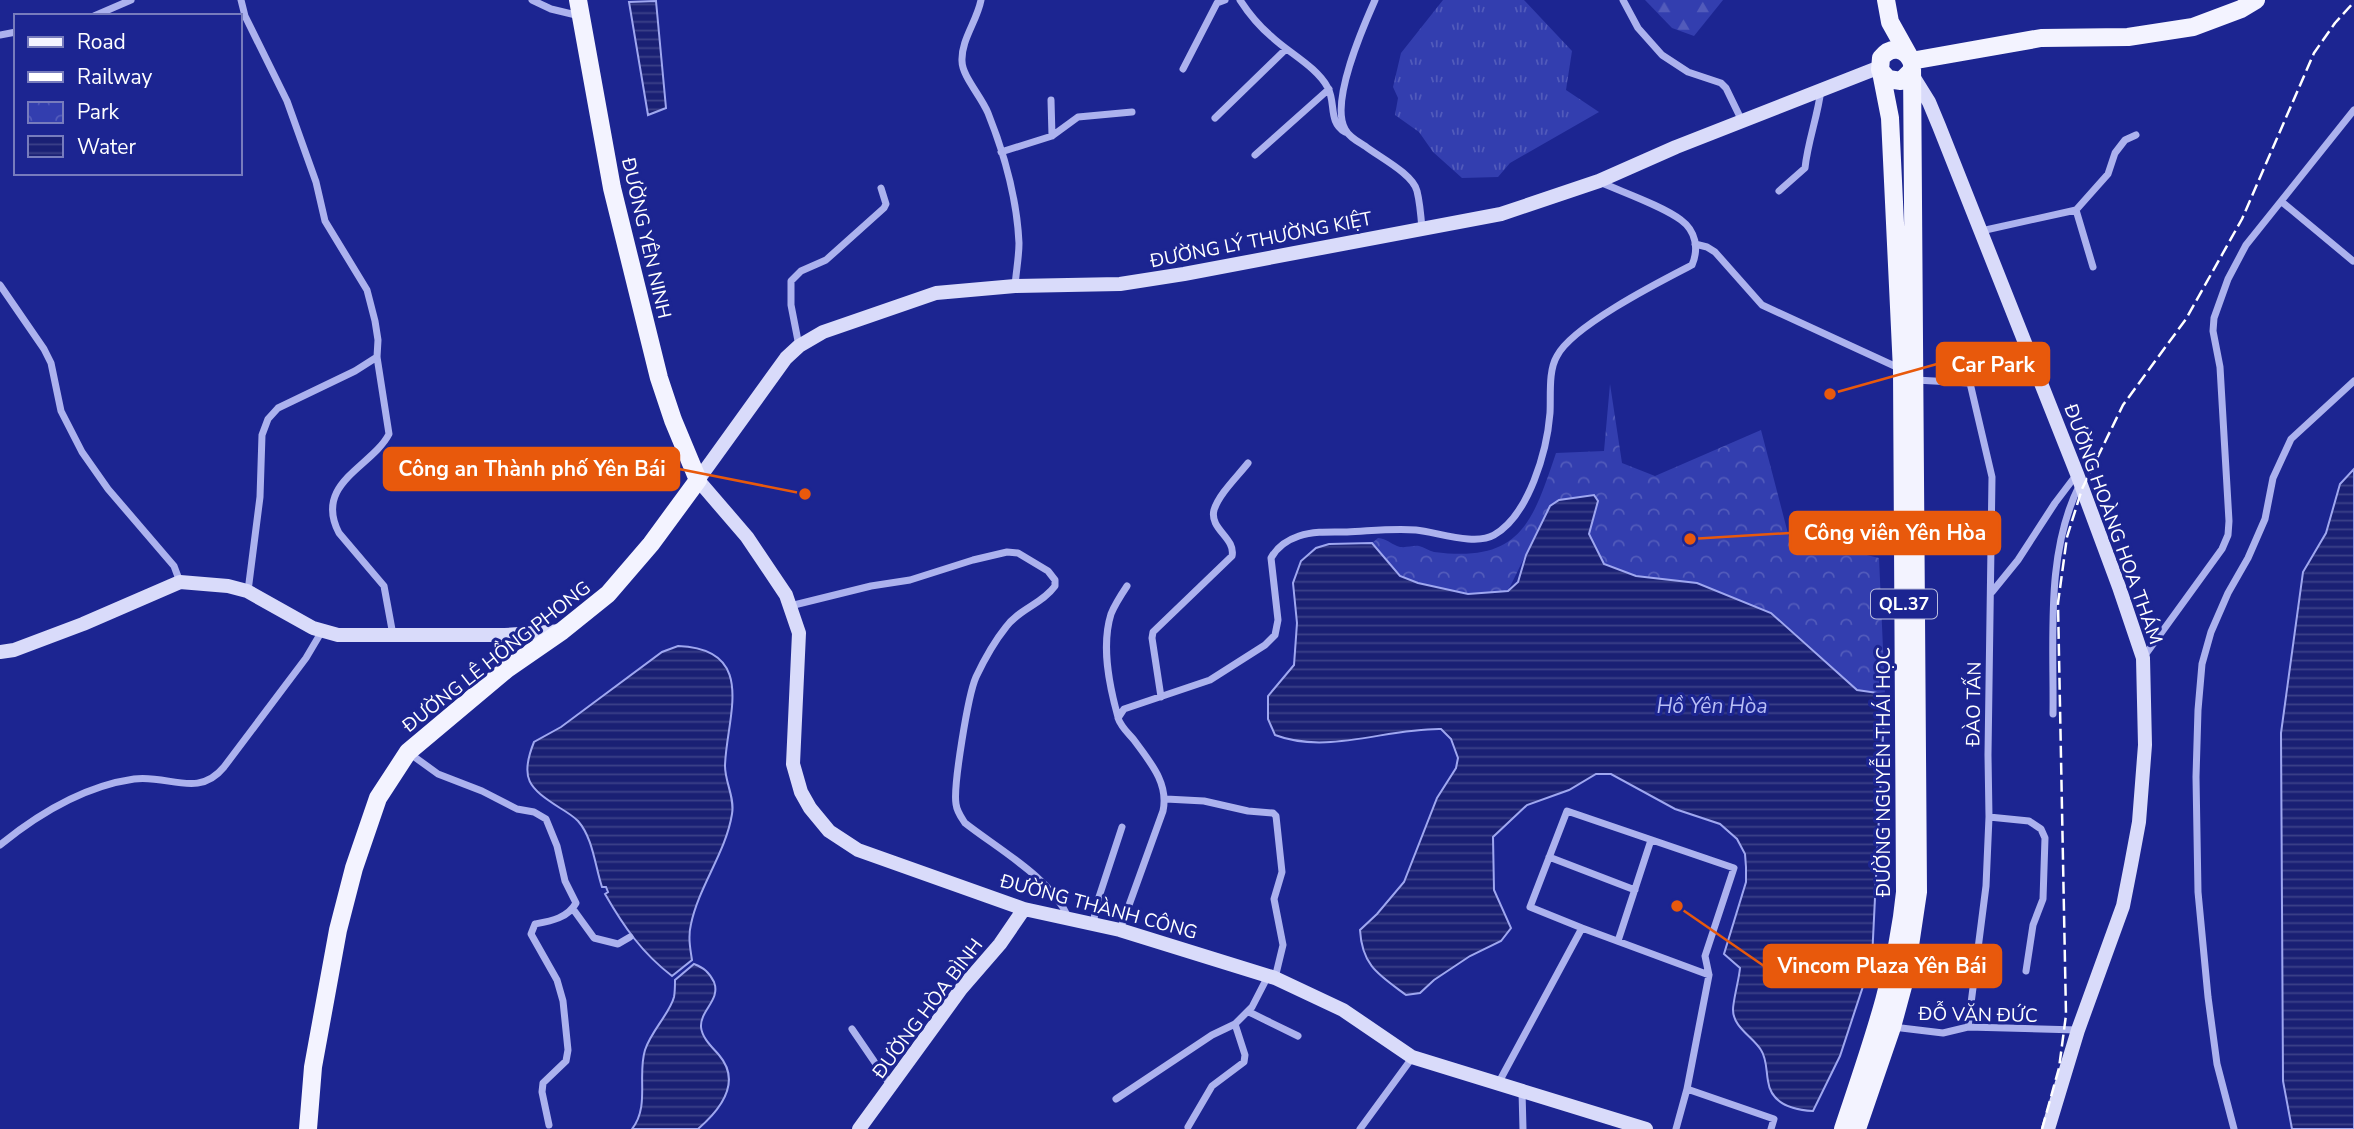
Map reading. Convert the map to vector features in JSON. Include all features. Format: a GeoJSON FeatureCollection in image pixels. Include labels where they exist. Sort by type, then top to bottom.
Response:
{"type":"FeatureCollection","features":[{"type":"Feature","properties":{"kind":"main road","name":"QL.37"},"geometry":{"type":"LineString","coordinates":[[1886,0],[1890,22],[1910,63]]}},
{"type":"Feature","properties":{"kind":"main road"},"geometry":{"type":"LineString","coordinates":[[1910,63],[2041,38],[2128,37],[2193,27],[2241,9],[2256,0]]}},
{"type":"Feature","properties":{"kind":"main road","name":"ĐƯỜNG YÊN NINH"},"geometry":{"type":"LineString","coordinates":[[579,8],[612,188],[659,378],[698,480]]}},
{"type":"Feature","properties":{"kind":"main road","name":"QL.37"},"geometry":{"type":"LineString","coordinates":[[1881,66],[1890,22]]}},
{"type":"Feature","properties":{"kind":"main road"},"geometry":{"type":"LineString","coordinates":[[1895,49],[1902,51],[1910,63],[1905,78],[1895,81],[1886,78],[1881,66],[1887,52],[1895,49]]}},
{"type":"Feature","properties":{"kind":"main road","name":"ĐƯỜNG HOÀNG HOA THÁM"},"geometry":{"type":"LineString","coordinates":[[1910,63],[1929,102],[2033,363],[2143,658],[2145,744],[2139,822],[2123,906],[2078,1030],[2048,1129]]}},
{"type":"Feature","properties":{"kind":"main road","name":"ĐƯỜNG NGUYỄN THÁI HỌC"},"geometry":{"type":"LineString","coordinates":[[1843,1129],[1905,979],[1918,892],[1908,375],[1910,63]]}},
{"type":"Feature","properties":{"kind":"main road","name":"ĐƯỜNG LÝ THƯỜNG KIỆT"},"geometry":{"type":"LineString","coordinates":[[698,480],[772,376],[799,346],[823,332],[860,317],[936,293],[1015,286],[1120,284],[1501,214],[1599,181],[1881,66]]}},
{"type":"Feature","properties":{"kind":"main road","name":"ĐƯỜNG NGUYỄN THÁI HỌC"},"geometry":{"type":"LineString","coordinates":[[1881,66],[1890,118],[1908,375]]}},
{"type":"Feature","properties":{"kind":"main road","name":"ĐƯỜNG THÀNH CÔNG"},"geometry":{"type":"LineString","coordinates":[[698,480],[747,537],[786,595],[799,633],[793,764],[801,792],[829,831],[858,850],[1024,909],[1120,930],[1272,977],[1343,1010],[1412,1057],[1646,1129]]}},
{"type":"Feature","properties":{"kind":"main road","name":"ĐƯỜNG LÊ HỒNG PHONG"},"geometry":{"type":"LineString","coordinates":[[308,1129],[313,1067],[338,930],[378,799],[408,752],[507,669],[562,631],[608,594],[651,544],[698,480]]}},
{"type":"Feature","properties":{"kind":"main road"},"geometry":{"type":"LineString","coordinates":[[0,652],[13,650],[83,624],[180,582],[228,586],[247,592],[322,631],[338,635],[505,635],[562,631]]}},
{"type":"Feature","properties":{"kind":"main road","name":"ĐƯỜNG HÒA BÌNH"},"geometry":{"type":"LineString","coordinates":[[859,1129],[961,989],[1000,944],[1024,909]]}},
{"type":"Feature","properties":{"kind":"main road","name":"ĐƯỜNG NGUYỄN THÁI HỌC"},"geometry":{"type":"LineString","coordinates":[[1857,1129],[1885,1026]]}},
{"type":"Feature","properties":{"kind":"street"},"geometry":{"type":"LineString","coordinates":[[98,14],[131,0]]}},
{"type":"Feature","properties":{"kind":"street"},"geometry":{"type":"LineString","coordinates":[[242,0],[245,16],[287,101],[316,182],[325,221],[367,290],[375,321],[377,357],[389,434],[342,484],[332,509],[334,524],[339,533],[384,586],[393,636]]}},
{"type":"Feature","properties":{"kind":"street"},"geometry":{"type":"LineString","coordinates":[[532,0],[551,9],[579,8]]}},
{"type":"Feature","properties":{"kind":"street"},"geometry":{"type":"LineString","coordinates":[[981,0],[962,50],[961,64],[983,101],[1001,152],[1018,234],[1015,286]]}},
{"type":"Feature","properties":{"kind":"street"},"geometry":{"type":"LineString","coordinates":[[1184,69],[1217,3],[1224,0]]}},
{"type":"Feature","properties":{"kind":"street"},"geometry":{"type":"LineString","coordinates":[[1240,0],[1251,16],[1315,73],[1329,89],[1333,117],[1341,130],[1414,184],[1418,192],[1422,229]]}},
{"type":"Feature","properties":{"kind":"street"},"geometry":{"type":"LineString","coordinates":[[1347,133],[1341,116],[1348,71],[1375,0]]}},
{"type":"Feature","properties":{"kind":"street"},"geometry":{"type":"LineString","coordinates":[[1623,0],[1639,28],[1662,55],[1688,72],[1721,83],[1726,88],[1742,121]]}},
{"type":"Feature","properties":{"kind":"street"},"geometry":{"type":"LineString","coordinates":[[1215,118],[1286,49]]}},
{"type":"Feature","properties":{"kind":"street"},"geometry":{"type":"LineString","coordinates":[[1255,155],[1329,89]]}},
{"type":"Feature","properties":{"kind":"street"},"geometry":{"type":"LineString","coordinates":[[1779,191],[1805,167],[1821,89]]}},
{"type":"Feature","properties":{"kind":"street"},"geometry":{"type":"LineString","coordinates":[[1051,100],[1052,135]]}},
{"type":"Feature","properties":{"kind":"street"},"geometry":{"type":"LineString","coordinates":[[2143,658],[2222,549],[2228,536],[2220,367],[2213,322],[2228,279],[2240,255],[2354,110]]}},
{"type":"Feature","properties":{"kind":"street"},"geometry":{"type":"LineString","coordinates":[[1001,152],[1052,135],[1078,117],[1132,113]]}},
{"type":"Feature","properties":{"kind":"street"},"geometry":{"type":"LineString","coordinates":[[1980,231],[2076,210],[2108,174],[2120,146],[2125,140],[2136,135]]}},
{"type":"Feature","properties":{"kind":"street"},"geometry":{"type":"LineString","coordinates":[[1118,718],[1124,709],[1210,680],[1265,645],[1275,635],[1278,620],[1271,558],[1290,540],[1315,533],[1392,530],[1417,530],[1481,538],[1491,537],[1505,527],[1523,504],[1539,464],[1549,419],[1553,367],[1557,355],[1579,333],[1623,302],[1692,265],[1698,253],[1692,232],[1682,220],[1599,181]]}},
{"type":"Feature","properties":{"kind":"street"},"geometry":{"type":"LineString","coordinates":[[799,346],[791,305],[791,281],[801,271],[826,260],[884,208],[886,204],[881,188]]}},
{"type":"Feature","properties":{"kind":"street"},"geometry":{"type":"LineString","coordinates":[[2282,202],[2353,261]]}},
{"type":"Feature","properties":{"kind":"street"},"geometry":{"type":"LineString","coordinates":[[2076,210],[2094,267]]}},
{"type":"Feature","properties":{"kind":"street"},"geometry":{"type":"LineString","coordinates":[[1695,244],[1716,252],[1762,305],[1908,375],[1970,383],[2033,363]]}},
{"type":"Feature","properties":{"kind":"street"},"geometry":{"type":"LineString","coordinates":[[0,285],[51,363],[61,411],[82,452],[108,489],[174,566],[180,582]]}},
{"type":"Feature","properties":{"kind":"street"},"geometry":{"type":"LineString","coordinates":[[247,592],[260,497],[262,435],[268,419],[278,408],[355,371],[377,357]]}},
{"type":"Feature","properties":{"kind":"street"},"geometry":{"type":"LineString","coordinates":[[2234,1129],[2217,1064],[2197,892],[2196,777],[2198,710],[2203,664],[2211,632],[2265,519],[2273,478],[2291,439],[2354,381]]}},
{"type":"Feature","properties":{"kind":"street","name":"ĐÀO TẤN"},"geometry":{"type":"LineString","coordinates":[[1968,1027],[1986,887],[1992,593],[1992,477],[1970,383]]}},
{"type":"Feature","properties":{"kind":"street"},"geometry":{"type":"LineString","coordinates":[[1161,697],[1153,632],[1232,556],[1231,545],[1216,524],[1213,513],[1218,502],[1248,463]]}},
{"type":"Feature","properties":{"kind":"street"},"geometry":{"type":"LineString","coordinates":[[1992,593],[2018,560],[2055,502],[2078,479]]}},
{"type":"Feature","properties":{"kind":"street"},"geometry":{"type":"LineString","coordinates":[[2053,714],[2056,572],[2078,479]]}},
{"type":"Feature","properties":{"kind":"street"},"geometry":{"type":"LineString","coordinates":[[790,606],[871,586],[911,580],[1007,552],[1018,553],[1048,571],[1055,580],[1055,586],[1043,598],[1010,621],[991,647],[975,680],[960,758],[956,804],[965,823],[1051,891],[1069,920]]}},
{"type":"Feature","properties":{"kind":"street"},"geometry":{"type":"LineString","coordinates":[[1120,930],[1166,799],[1162,781],[1133,738],[1120,724],[1112,696],[1107,643],[1111,616],[1127,586]]}},
{"type":"Feature","properties":{"kind":"street"},"geometry":{"type":"LineString","coordinates":[[0,845],[51,810],[100,786],[138,778],[192,784],[211,781],[306,658],[322,631]]}},
{"type":"Feature","properties":{"kind":"street"},"geometry":{"type":"LineString","coordinates":[[408,752],[438,774],[482,790],[517,809],[534,812],[546,818],[555,838],[565,881],[576,903],[573,909],[560,918],[535,924],[531,933],[557,980],[563,1001],[568,1050],[566,1061],[543,1083],[542,1092],[549,1125]]}},
{"type":"Feature","properties":{"kind":"street"},"geometry":{"type":"LineString","coordinates":[[1115,1099],[1212,1035],[1235,1024],[1249,1012],[1272,977],[1283,945],[1273,899],[1282,872],[1276,816],[1273,813],[1248,811],[1205,801],[1166,799]]}},
{"type":"Feature","properties":{"kind":"street"},"geometry":{"type":"LineString","coordinates":[[1676,1129],[1687,1089],[1709,975],[1704,956],[1734,868],[1567,811],[1530,907],[1709,975]]}},
{"type":"Feature","properties":{"kind":"street"},"geometry":{"type":"LineString","coordinates":[[1989,817],[2029,821],[2042,829],[2045,838],[2043,899],[2032,925],[2026,971]]}},
{"type":"Feature","properties":{"kind":"street"},"geometry":{"type":"LineString","coordinates":[[1093,924],[1097,903],[1122,827]]}},
{"type":"Feature","properties":{"kind":"street"},"geometry":{"type":"LineString","coordinates":[[1618,942],[1651,840]]}},
{"type":"Feature","properties":{"kind":"street"},"geometry":{"type":"LineString","coordinates":[[1549,857],[1635,890]]}},
{"type":"Feature","properties":{"kind":"street"},"geometry":{"type":"LineString","coordinates":[[573,909],[594,938],[618,944],[630,937]]}},
{"type":"Feature","properties":{"kind":"street"},"geometry":{"type":"LineString","coordinates":[[1499,1082],[1581,928]]}},
{"type":"Feature","properties":{"kind":"street"},"geometry":{"type":"LineString","coordinates":[[1249,1012],[1298,1036]]}},
{"type":"Feature","properties":{"kind":"street"},"geometry":{"type":"LineString","coordinates":[[1188,1127],[1212,1086],[1244,1062],[1245,1055],[1235,1024]]}},
{"type":"Feature","properties":{"kind":"street","name":"ĐỖ VĂN ĐỨC"},"geometry":{"type":"LineString","coordinates":[[1885,1026],[1943,1033],[1968,1027],[2078,1030]]}},
{"type":"Feature","properties":{"kind":"street"},"geometry":{"type":"LineString","coordinates":[[852,1029],[891,1086]]}},
{"type":"Feature","properties":{"kind":"street"},"geometry":{"type":"LineString","coordinates":[[1360,1129],[1412,1057]]}},
{"type":"Feature","properties":{"kind":"street"},"geometry":{"type":"LineString","coordinates":[[1687,1089],[1774,1119],[1771,1129]]}},
{"type":"Feature","properties":{"kind":"street"},"geometry":{"type":"LineString","coordinates":[[1521,1091],[1523,1129]]}},
{"type":"Feature","properties":{"kind":"green space"},"geometry":{"type":"Polygon","coordinates":[[[1443,0],[1524,0],[1572,51],[1566,90],[1599,112],[1510,163],[1498,177],[1462,178],[1433,152],[1419,132],[1395,115],[1398,98],[1393,87],[1401,53],[1443,0]]]}},
{"type":"Feature","properties":{"kind":"green space"},"geometry":{"type":"Polygon","coordinates":[[[1645,0],[1723,0],[1694,36],[1672,28],[1645,0]]]}},
{"type":"Feature","properties":{"kind":"green space"},"geometry":{"type":"Polygon","coordinates":[[[1610,384],[1622,463],[1655,476],[1761,430],[1791,545],[1804,549],[1838,548],[1879,558],[1885,694],[1857,690],[1771,613],[1697,583],[1636,576],[1603,564],[1589,534],[1598,501],[1525,556],[1508,591],[1468,594],[1418,583],[1400,576],[1372,543],[1378,538],[1400,547],[1419,546],[1434,552],[1463,554],[1486,551],[1504,544],[1518,533],[1530,518],[1556,453],[1604,451],[1610,384]]]}},
{"type":"Feature","properties":{"kind":"water"},"geometry":{"type":"Polygon","coordinates":[[[656,1],[666,108],[648,115],[629,2],[656,1]]]}},
{"type":"Feature","properties":{"kind":"water"},"geometry":{"type":"Polygon","coordinates":[[[2354,469],[2354,1129],[2292,1129],[2283,1081],[2281,733],[2303,572],[2326,533],[2340,484],[2354,469]]]}},
{"type":"Feature","properties":{"kind":"water","name":"Hồ Yên Hòa"},"geometry":{"type":"Polygon","coordinates":[[[1594,495],[1598,501],[1589,534],[1604,564],[1636,576],[1697,583],[1771,613],[1857,690],[1885,694],[1872,959],[1840,1056],[1813,1111],[1791,1107],[1774,1095],[1770,1089],[1763,1054],[1734,1016],[1733,1006],[1740,968],[1724,954],[1746,882],[1746,867],[1745,854],[1737,839],[1720,824],[1675,809],[1611,774],[1596,774],[1569,790],[1527,805],[1493,837],[1494,890],[1511,928],[1501,941],[1470,956],[1434,980],[1420,993],[1406,995],[1380,975],[1368,961],[1360,930],[1404,882],[1437,798],[1456,768],[1458,758],[1451,739],[1441,729],[1336,742],[1295,740],[1275,735],[1268,719],[1268,696],[1294,665],[1297,623],[1293,583],[1301,561],[1316,548],[1329,544],[1372,543],[1400,576],[1418,583],[1468,594],[1508,591],[1518,582],[1526,555],[1550,506],[1559,500],[1594,495]]]}},
{"type":"Feature","properties":{"kind":"water"},"geometry":{"type":"Polygon","coordinates":[[[678,646],[703,650],[720,659],[729,673],[732,708],[725,766],[733,808],[724,842],[700,896],[691,924],[689,938],[692,960],[672,976],[643,949],[605,894],[608,892],[606,887],[602,887],[583,828],[574,817],[534,788],[527,774],[527,765],[534,742],[561,727],[662,652],[678,646]]]}},
{"type":"Feature","properties":{"kind":"water"},"geometry":{"type":"Polygon","coordinates":[[[694,964],[706,971],[714,982],[715,994],[701,1027],[705,1039],[726,1065],[729,1075],[725,1095],[714,1113],[698,1129],[632,1129],[642,1101],[645,1050],[672,1003],[675,980],[694,964]]]}},
{"type":"Feature","properties":{"kind":"railway"},"geometry":{"type":"LineString","coordinates":[[2042,1129],[2059,1068],[2066,1015],[2058,603],[2067,537],[2082,489],[2123,405],[2186,319],[2242,219],[2314,53],[2354,2]]}},
{"type":"Feature","properties":{"kind":"place","name":"Car Park"},"geometry":{"type":"Point","coordinates":[1830,394]}},
{"type":"Feature","properties":{"kind":"place","name":"Công an Thành phố Yên Bái"},"geometry":{"type":"Point","coordinates":[805,494]}},
{"type":"Feature","properties":{"kind":"place","name":"Công viên Yên Hòa"},"geometry":{"type":"Point","coordinates":[1690,539]}},
{"type":"Feature","properties":{"kind":"place","name":"Vincom Plaza Yên Bái"},"geometry":{"type":"Point","coordinates":[1677,906]}}]}
